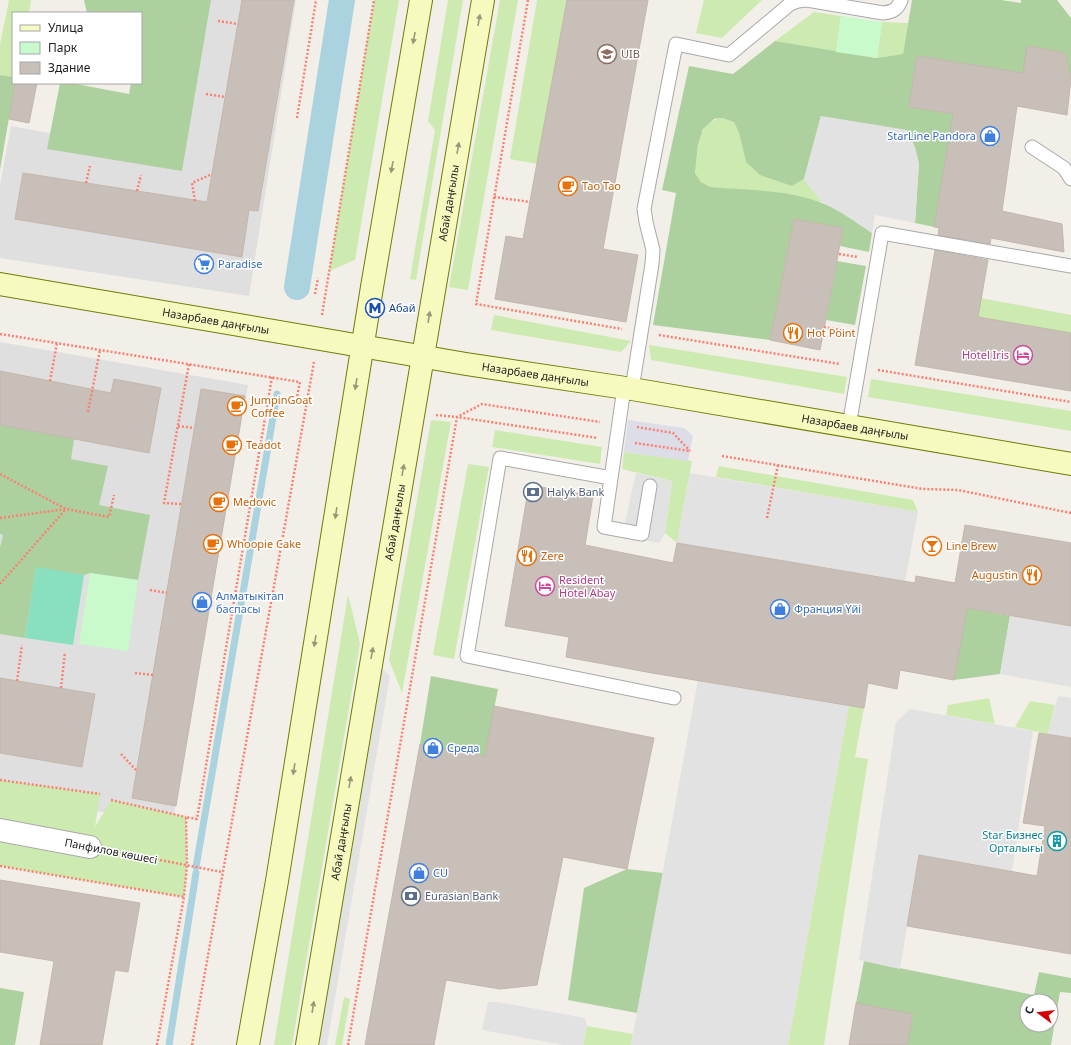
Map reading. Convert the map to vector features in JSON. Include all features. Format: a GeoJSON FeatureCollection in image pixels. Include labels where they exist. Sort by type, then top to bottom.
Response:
{"type":"FeatureCollection","features":[{"type":"Feature","properties":{"kind":"main road"},"geometry":{"type":"LineString","coordinates":[[248,1045],[277,881],[363,346],[421,0]]}},
{"type":"Feature","properties":{"kind":"main road","name":"Абай даңғылы"},"geometry":{"type":"LineString","coordinates":[[307,1045],[483,0]]}},
{"type":"Feature","properties":{"kind":"main road","name":"Назарбаев даңғылы"},"geometry":{"type":"LineString","coordinates":[[0,284],[1071,464]]}},
{"type":"Feature","properties":{"kind":"street","name":"Панфилов көшесі"},"geometry":{"type":"LineString","coordinates":[[0,830],[90,847]]}},
{"type":"Feature","properties":{"kind":"lane"},"geometry":{"type":"LineString","coordinates":[[650,486],[642,534],[604,527],[619,424],[642,332],[653,250],[644,209],[676,44],[729,55],[790,4],[798,0],[806,0],[883,13],[892,12],[898,8],[901,0]]}},
{"type":"Feature","properties":{"kind":"lane"},"geometry":{"type":"LineString","coordinates":[[1032,147],[1064,168],[1071,179]]}},
{"type":"Feature","properties":{"kind":"lane"},"geometry":{"type":"LineString","coordinates":[[849,426],[882,233],[1071,266]]}},
{"type":"Feature","properties":{"kind":"lane"},"geometry":{"type":"LineString","coordinates":[[611,478],[500,458],[467,656],[674,698]]}},
{"type":"Feature","properties":{"kind":"path"},"geometry":{"type":"LineString","coordinates":[[297,118],[316,0]]}},
{"type":"Feature","properties":{"kind":"path"},"geometry":{"type":"LineString","coordinates":[[328,280],[374,0]]}},
{"type":"Feature","properties":{"kind":"path"},"geometry":{"type":"LineString","coordinates":[[528,0],[476,304],[1071,402]]}},
{"type":"Feature","properties":{"kind":"path"},"geometry":{"type":"LineString","coordinates":[[218,21],[238,24]]}},
{"type":"Feature","properties":{"kind":"path"},"geometry":{"type":"LineString","coordinates":[[206,94],[225,97]]}},
{"type":"Feature","properties":{"kind":"path"},"geometry":{"type":"LineString","coordinates":[[86,183],[90,166]]}},
{"type":"Feature","properties":{"kind":"path"},"geometry":{"type":"LineString","coordinates":[[196,201],[192,183],[212,174]]}},
{"type":"Feature","properties":{"kind":"path"},"geometry":{"type":"LineString","coordinates":[[137,191],[141,175]]}},
{"type":"Feature","properties":{"kind":"path"},"geometry":{"type":"LineString","coordinates":[[494,197],[530,202]]}},
{"type":"Feature","properties":{"kind":"path"},"geometry":{"type":"LineString","coordinates":[[315,294],[318,278]]}},
{"type":"Feature","properties":{"kind":"path"},"geometry":{"type":"LineString","coordinates":[[0,334],[300,382],[298,396]]}},
{"type":"Feature","properties":{"kind":"path"},"geometry":{"type":"LineString","coordinates":[[50,381],[57,343]]}},
{"type":"Feature","properties":{"kind":"path"},"geometry":{"type":"LineString","coordinates":[[88,412],[100,350]]}},
{"type":"Feature","properties":{"kind":"path"},"geometry":{"type":"LineString","coordinates":[[181,504],[164,503],[190,364]]}},
{"type":"Feature","properties":{"kind":"path"},"geometry":{"type":"LineString","coordinates":[[111,800],[197,819],[272,377]]}},
{"type":"Feature","properties":{"kind":"path"},"geometry":{"type":"LineString","coordinates":[[192,1045],[307,398]]}},
{"type":"Feature","properties":{"kind":"path"},"geometry":{"type":"LineString","coordinates":[[435,415],[690,451],[672,432],[482,404],[457,418]]}},
{"type":"Feature","properties":{"kind":"path"},"geometry":{"type":"LineString","coordinates":[[348,1045],[457,418]]}},
{"type":"Feature","properties":{"kind":"path"},"geometry":{"type":"LineString","coordinates":[[178,426],[194,428]]}},
{"type":"Feature","properties":{"kind":"path"},"geometry":{"type":"LineString","coordinates":[[722,456],[923,489],[958,490],[1071,513]]}},
{"type":"Feature","properties":{"kind":"path"},"geometry":{"type":"LineString","coordinates":[[767,518],[778,465]]}},
{"type":"Feature","properties":{"kind":"path"},"geometry":{"type":"LineString","coordinates":[[0,474],[66,509],[109,517],[114,495]]}},
{"type":"Feature","properties":{"kind":"path"},"geometry":{"type":"LineString","coordinates":[[0,518],[66,509]]}},
{"type":"Feature","properties":{"kind":"path"},"geometry":{"type":"LineString","coordinates":[[0,584],[66,509]]}},
{"type":"Feature","properties":{"kind":"path"},"geometry":{"type":"LineString","coordinates":[[150,590],[167,593]]}},
{"type":"Feature","properties":{"kind":"path"},"geometry":{"type":"LineString","coordinates":[[17,681],[22,645]]}},
{"type":"Feature","properties":{"kind":"path"},"geometry":{"type":"LineString","coordinates":[[60,688],[65,652]]}},
{"type":"Feature","properties":{"kind":"path"},"geometry":{"type":"LineString","coordinates":[[135,673],[153,675]]}},
{"type":"Feature","properties":{"kind":"path"},"geometry":{"type":"LineString","coordinates":[[121,754],[136,770]]}},
{"type":"Feature","properties":{"kind":"path"},"geometry":{"type":"LineString","coordinates":[[0,780],[100,794]]}},
{"type":"Feature","properties":{"kind":"path"},"geometry":{"type":"LineString","coordinates":[[157,1045],[184,897],[187,865],[186,817]]}},
{"type":"Feature","properties":{"kind":"path","name":"Панфилов көшесі"},"geometry":{"type":"LineString","coordinates":[[90,847],[222,872]]}},
{"type":"Feature","properties":{"kind":"path"},"geometry":{"type":"LineString","coordinates":[[0,866],[184,897]]}},
{"type":"Feature","properties":{"kind":"shaded area"},"geometry":{"type":"Polygon","coordinates":[[[153,0],[296,0],[249,296],[0,258],[0,185],[11,126],[125,147],[141,84],[142,84],[153,0]]]}},
{"type":"Feature","properties":{"kind":"shaded area"},"geometry":{"type":"Polygon","coordinates":[[[821,116],[907,130],[915,147],[919,163],[915,223],[875,215],[872,233],[822,202],[804,179],[821,116]]]}},
{"type":"Feature","properties":{"kind":"shaded area"},"geometry":{"type":"Polygon","coordinates":[[[0,342],[248,385],[172,825],[0,793],[0,342]]]}},
{"type":"Feature","properties":{"kind":"shaded area"},"geometry":{"type":"Polygon","coordinates":[[[628,420],[684,428],[693,436],[688,461],[624,452],[628,420]]]}},
{"type":"Feature","properties":{"kind":"shaded area"},"geometry":{"type":"Polygon","coordinates":[[[636,473],[672,481],[665,533],[659,543],[622,536],[636,473]]]}},
{"type":"Feature","properties":{"kind":"shaded area"},"geometry":{"type":"Polygon","coordinates":[[[690,473],[918,512],[905,581],[677,543],[690,473]]]}},
{"type":"Feature","properties":{"kind":"shaded area"},"geometry":{"type":"Polygon","coordinates":[[[1010,616],[1071,626],[1071,687],[1000,674],[1010,616]]]}},
{"type":"Feature","properties":{"kind":"shaded area"},"geometry":{"type":"Polygon","coordinates":[[[380,666],[390,676],[327,1045],[307,1045],[380,666]]]}},
{"type":"Feature","properties":{"kind":"shaded area"},"geometry":{"type":"Polygon","coordinates":[[[698,680],[849,705],[788,1045],[631,1045],[698,680]]]}},
{"type":"Feature","properties":{"kind":"shaded area"},"geometry":{"type":"Polygon","coordinates":[[[1058,696],[1071,698],[1071,738],[1048,734],[1058,696]]]}},
{"type":"Feature","properties":{"kind":"shaded area"},"geometry":{"type":"Polygon","coordinates":[[[910,709],[1033,731],[1012,871],[919,855],[900,969],[859,960],[896,722],[910,709]]]}},
{"type":"Feature","properties":{"kind":"shaded area"},"geometry":{"type":"Polygon","coordinates":[[[488,1002],[498,1002],[585,1018],[587,1026],[583,1045],[563,1045],[482,1030],[488,1002]]]}},
{"type":"Feature","properties":{"kind":"green space"},"geometry":{"type":"Polygon","coordinates":[[[9,0],[31,0],[29,12],[12,12],[12,77],[0,75],[0,44],[9,0]]]}},
{"type":"Feature","properties":{"kind":"green space"},"geometry":{"type":"Polygon","coordinates":[[[84,0],[211,0],[182,171],[47,149],[60,84],[76,84],[129,94],[131,84],[142,84],[142,12],[87,12],[84,0]]]}},
{"type":"Feature","properties":{"kind":"green space"},"geometry":{"type":"Polygon","coordinates":[[[374,0],[399,0],[355,260],[329,271],[374,0]]]}},
{"type":"Feature","properties":{"kind":"green space"},"geometry":{"type":"Polygon","coordinates":[[[448,0],[463,0],[416,280],[410,279],[435,130],[428,121],[448,0]]]}},
{"type":"Feature","properties":{"kind":"green space"},"geometry":{"type":"Polygon","coordinates":[[[500,0],[518,0],[468,290],[449,287],[500,0]]]}},
{"type":"Feature","properties":{"kind":"green space"},"geometry":{"type":"Polygon","coordinates":[[[537,0],[567,0],[537,164],[510,159],[537,0]]]}},
{"type":"Feature","properties":{"kind":"green space"},"geometry":{"type":"Polygon","coordinates":[[[704,0],[762,0],[722,38],[696,33],[704,0]]]}},
{"type":"Feature","properties":{"kind":"green space"},"geometry":{"type":"Polygon","coordinates":[[[912,0],[1001,0],[1021,3],[1021,0],[1057,0],[1071,18],[1071,78],[1065,53],[1028,46],[1023,73],[917,56],[909,107],[953,114],[934,227],[915,223],[919,163],[821,116],[804,179],[792,186],[760,175],[746,162],[739,133],[734,122],[722,118],[714,119],[703,129],[698,145],[695,173],[701,182],[710,187],[796,195],[822,203],[842,213],[872,233],[869,252],[840,246],[843,228],[794,219],[770,340],[653,325],[676,193],[662,190],[689,66],[733,74],[775,41],[877,58],[903,54],[912,0]]]}},
{"type":"Feature","properties":{"kind":"green space"},"geometry":{"type":"Polygon","coordinates":[[[814,12],[841,16],[836,52],[775,41],[814,12]]]}},
{"type":"Feature","properties":{"kind":"green space"},"geometry":{"type":"Polygon","coordinates":[[[841,16],[882,22],[877,58],[836,52],[841,16]]]}},
{"type":"Feature","properties":{"kind":"green space"},"geometry":{"type":"Polygon","coordinates":[[[882,22],[908,23],[903,54],[877,58],[882,22]]]}},
{"type":"Feature","properties":{"kind":"green space"},"geometry":{"type":"Polygon","coordinates":[[[0,75],[12,77],[12,84],[15,84],[0,170],[0,75]]]}},
{"type":"Feature","properties":{"kind":"green space"},"geometry":{"type":"Polygon","coordinates":[[[722,118],[734,122],[739,133],[746,162],[792,186],[804,179],[822,202],[793,195],[710,187],[702,182],[697,177],[695,171],[698,145],[702,133],[709,123],[722,118]]]}},
{"type":"Feature","properties":{"kind":"green space"},"geometry":{"type":"Polygon","coordinates":[[[837,261],[866,266],[855,325],[826,320],[837,261]]]}},
{"type":"Feature","properties":{"kind":"green space"},"geometry":{"type":"Polygon","coordinates":[[[981,298],[1071,315],[1071,333],[978,317],[981,298]]]}},
{"type":"Feature","properties":{"kind":"green space"},"geometry":{"type":"Polygon","coordinates":[[[494,315],[631,341],[621,352],[491,330],[494,315]]]}},
{"type":"Feature","properties":{"kind":"green space"},"geometry":{"type":"Polygon","coordinates":[[[649,345],[847,377],[844,394],[651,360],[649,345]]]}},
{"type":"Feature","properties":{"kind":"green space"},"geometry":{"type":"Polygon","coordinates":[[[871,379],[1071,411],[1071,431],[868,397],[871,379]]]}},
{"type":"Feature","properties":{"kind":"green space"},"geometry":{"type":"Polygon","coordinates":[[[431,420],[451,422],[402,693],[389,660],[431,420]]]}},
{"type":"Feature","properties":{"kind":"green space"},"geometry":{"type":"Polygon","coordinates":[[[0,425],[74,439],[71,459],[108,466],[99,505],[150,515],[138,580],[90,573],[84,575],[36,568],[25,638],[0,634],[0,547],[3,535],[0,534],[0,425]]]}},
{"type":"Feature","properties":{"kind":"green space"},"geometry":{"type":"Polygon","coordinates":[[[495,430],[602,447],[600,464],[492,447],[495,430]]]}},
{"type":"Feature","properties":{"kind":"green space"},"geometry":{"type":"Polygon","coordinates":[[[624,452],[692,461],[677,543],[665,533],[672,481],[622,469],[624,452]]]}},
{"type":"Feature","properties":{"kind":"green space"},"geometry":{"type":"Polygon","coordinates":[[[468,464],[489,467],[454,659],[433,655],[468,464]]]}},
{"type":"Feature","properties":{"kind":"green space"},"geometry":{"type":"Polygon","coordinates":[[[719,466],[913,500],[918,512],[716,477],[719,466]]]}},
{"type":"Feature","properties":{"kind":"green space"},"geometry":{"type":"Polygon","coordinates":[[[36,567],[84,575],[73,645],[25,638],[36,567]]]}},
{"type":"Feature","properties":{"kind":"green space"},"geometry":{"type":"Polygon","coordinates":[[[90,573],[138,580],[128,651],[79,644],[90,573]]]}},
{"type":"Feature","properties":{"kind":"green space"},"geometry":{"type":"Polygon","coordinates":[[[348,595],[360,643],[292,1045],[274,1045],[348,595]]]}},
{"type":"Feature","properties":{"kind":"green space"},"geometry":{"type":"Polygon","coordinates":[[[967,608],[1010,616],[1000,674],[954,680],[967,608]]]}},
{"type":"Feature","properties":{"kind":"green space"},"geometry":{"type":"Polygon","coordinates":[[[431,676],[498,689],[485,756],[420,744],[431,676]]]}},
{"type":"Feature","properties":{"kind":"green space"},"geometry":{"type":"Polygon","coordinates":[[[989,698],[995,724],[946,715],[948,705],[989,698]]]}},
{"type":"Feature","properties":{"kind":"green space"},"geometry":{"type":"Polygon","coordinates":[[[1030,701],[1055,705],[1048,734],[1015,727],[1030,701]]]}},
{"type":"Feature","properties":{"kind":"green space"},"geometry":{"type":"Polygon","coordinates":[[[849,705],[864,708],[855,757],[868,759],[824,1045],[788,1045],[849,705]]]}},
{"type":"Feature","properties":{"kind":"green space"},"geometry":{"type":"Polygon","coordinates":[[[0,780],[100,794],[95,827],[111,800],[186,817],[187,865],[184,897],[0,866],[0,780]]]}},
{"type":"Feature","properties":{"kind":"green space"},"geometry":{"type":"Polygon","coordinates":[[[627,869],[663,873],[637,1013],[568,1000],[584,888],[627,869]]]}},
{"type":"Feature","properties":{"kind":"green space"},"geometry":{"type":"Polygon","coordinates":[[[864,961],[1024,993],[1019,993],[1019,1033],[1053,1033],[1051,1045],[907,1045],[913,1014],[856,1003],[864,961]]]}},
{"type":"Feature","properties":{"kind":"green space"},"geometry":{"type":"Polygon","coordinates":[[[1039,972],[1071,978],[1071,993],[1060,992],[1059,998],[1059,993],[1034,993],[1039,972]]]}},
{"type":"Feature","properties":{"kind":"green space"},"geometry":{"type":"Polygon","coordinates":[[[0,988],[24,992],[15,1045],[0,1045],[0,988]]]}},
{"type":"Feature","properties":{"kind":"green space"},"geometry":{"type":"Polygon","coordinates":[[[344,997],[350,999],[342,1045],[335,1045],[344,997]]]}},
{"type":"Feature","properties":{"kind":"green space"},"geometry":{"type":"Polygon","coordinates":[[[587,1026],[633,1034],[631,1045],[583,1045],[587,1026]]]}},
{"type":"Feature","properties":{"kind":"building"},"geometry":{"type":"Polygon","coordinates":[[[242,0],[294,0],[258,211],[249,210],[242,257],[15,219],[23,173],[207,202],[242,0]]]}},
{"type":"Feature","properties":{"kind":"building"},"geometry":{"type":"Polygon","coordinates":[[[567,0],[648,0],[603,249],[638,255],[626,322],[495,299],[506,236],[523,239],[567,0]]]}},
{"type":"Feature","properties":{"kind":"building"},"geometry":{"type":"Polygon","coordinates":[[[1027,46],[1065,53],[1071,78],[1067,115],[1017,106],[1002,211],[1062,224],[1064,252],[991,238],[990,244],[938,235],[939,228],[934,227],[953,114],[909,107],[917,56],[1023,73],[1027,46]]]}},
{"type":"Feature","properties":{"kind":"building"},"geometry":{"type":"Polygon","coordinates":[[[15,84],[37,84],[29,123],[9,119],[15,84]]]}},
{"type":"Feature","properties":{"kind":"building"},"geometry":{"type":"Polygon","coordinates":[[[794,219],[843,228],[820,350],[770,340],[794,219]]]}},
{"type":"Feature","properties":{"kind":"building"},"geometry":{"type":"Polygon","coordinates":[[[935,250],[988,260],[978,317],[1071,333],[1071,391],[915,365],[935,250]]]}},
{"type":"Feature","properties":{"kind":"building"},"geometry":{"type":"Polygon","coordinates":[[[0,371],[111,393],[114,379],[161,388],[149,453],[0,425],[0,371]]]}},
{"type":"Feature","properties":{"kind":"building"},"geometry":{"type":"Polygon","coordinates":[[[201,389],[245,396],[176,806],[132,798],[201,389]]]}},
{"type":"Feature","properties":{"kind":"building"},"geometry":{"type":"Polygon","coordinates":[[[529,485],[593,496],[585,545],[673,563],[677,543],[915,583],[916,576],[955,583],[965,525],[1071,543],[1071,626],[967,608],[954,680],[900,670],[897,689],[868,683],[864,708],[652,673],[566,657],[569,637],[505,626],[529,485]]]}},
{"type":"Feature","properties":{"kind":"building"},"geometry":{"type":"Polygon","coordinates":[[[0,678],[95,694],[82,767],[0,753],[0,678]]]}},
{"type":"Feature","properties":{"kind":"building"},"geometry":{"type":"Polygon","coordinates":[[[494,706],[654,738],[627,869],[563,857],[537,985],[500,989],[446,980],[434,1045],[365,1045],[420,744],[485,756],[494,706]]]}},
{"type":"Feature","properties":{"kind":"building","name":"Star Бизнес Орталығы"},"geometry":{"type":"Polygon","coordinates":[[[1039,733],[1071,738],[1071,954],[907,926],[919,855],[1037,876],[1045,826],[1023,823],[1039,733]]]}},
{"type":"Feature","properties":{"kind":"building"},"geometry":{"type":"Polygon","coordinates":[[[0,880],[140,903],[128,972],[115,970],[102,1045],[40,1045],[54,961],[0,952],[0,880]]]}},
{"type":"Feature","properties":{"kind":"building"},"geometry":{"type":"Polygon","coordinates":[[[856,1003],[913,1014],[907,1045],[849,1045],[856,1003]]]}},
{"type":"Feature","properties":{"kind":"waterway"},"geometry":{"type":"LineString","coordinates":[[297,287],[342,0]]}},
{"type":"Feature","properties":{"kind":"waterway"},"geometry":{"type":"LineString","coordinates":[[196,867],[277,394]]}},
{"type":"Feature","properties":{"kind":"waterway"},"geometry":{"type":"LineString","coordinates":[[169,1045],[196,873]]}},
{"type":"Feature","properties":{"kind":"place","name":"UIB"},"geometry":{"type":"Point","coordinates":[607,54]}},
{"type":"Feature","properties":{"kind":"place","name":"StarLine Pandora"},"geometry":{"type":"Point","coordinates":[990,136]}},
{"type":"Feature","properties":{"kind":"place","name":"Tao Tao"},"geometry":{"type":"Point","coordinates":[568,186]}},
{"type":"Feature","properties":{"kind":"place","name":"Paradise"},"geometry":{"type":"Point","coordinates":[204,264]}},
{"type":"Feature","properties":{"kind":"place","name":"Абай"},"geometry":{"type":"Point","coordinates":[375,308]}},
{"type":"Feature","properties":{"kind":"place","name":"Hot Point"},"geometry":{"type":"Point","coordinates":[793,333]}},
{"type":"Feature","properties":{"kind":"place","name":"Hotel Iris"},"geometry":{"type":"Point","coordinates":[1023,355]}},
{"type":"Feature","properties":{"kind":"place","name":"JumpinGoat Coffee"},"geometry":{"type":"Point","coordinates":[237,406]}},
{"type":"Feature","properties":{"kind":"place","name":"Teadot"},"geometry":{"type":"Point","coordinates":[232,445]}},
{"type":"Feature","properties":{"kind":"place","name":"Halyk Bank"},"geometry":{"type":"Point","coordinates":[533,492]}},
{"type":"Feature","properties":{"kind":"place","name":"Medovic"},"geometry":{"type":"Point","coordinates":[219,502]}},
{"type":"Feature","properties":{"kind":"place","name":"Whoopie Cake"},"geometry":{"type":"Point","coordinates":[213,544]}},
{"type":"Feature","properties":{"kind":"place","name":"Line Brew"},"geometry":{"type":"Point","coordinates":[932,546]}},
{"type":"Feature","properties":{"kind":"place","name":"Zere"},"geometry":{"type":"Point","coordinates":[527,556]}},
{"type":"Feature","properties":{"kind":"place","name":"Augustin"},"geometry":{"type":"Point","coordinates":[1032,575]}},
{"type":"Feature","properties":{"kind":"place","name":"Resident Hotel Abay"},"geometry":{"type":"Point","coordinates":[545,586]}},
{"type":"Feature","properties":{"kind":"place","name":"Алматыкітап баспасы"},"geometry":{"type":"Point","coordinates":[202,602]}},
{"type":"Feature","properties":{"kind":"place","name":"Франция Үйі"},"geometry":{"type":"Point","coordinates":[780,609]}},
{"type":"Feature","properties":{"kind":"place","name":"Среда"},"geometry":{"type":"Point","coordinates":[433,748]}},
{"type":"Feature","properties":{"kind":"place","name":"Star Бизнес Орталығы"},"geometry":{"type":"Point","coordinates":[1057,841]}},
{"type":"Feature","properties":{"kind":"place","name":"CU"},"geometry":{"type":"Point","coordinates":[419,873]}},
{"type":"Feature","properties":{"kind":"place","name":"Eurasian Bank"},"geometry":{"type":"Point","coordinates":[411,896]}}]}
